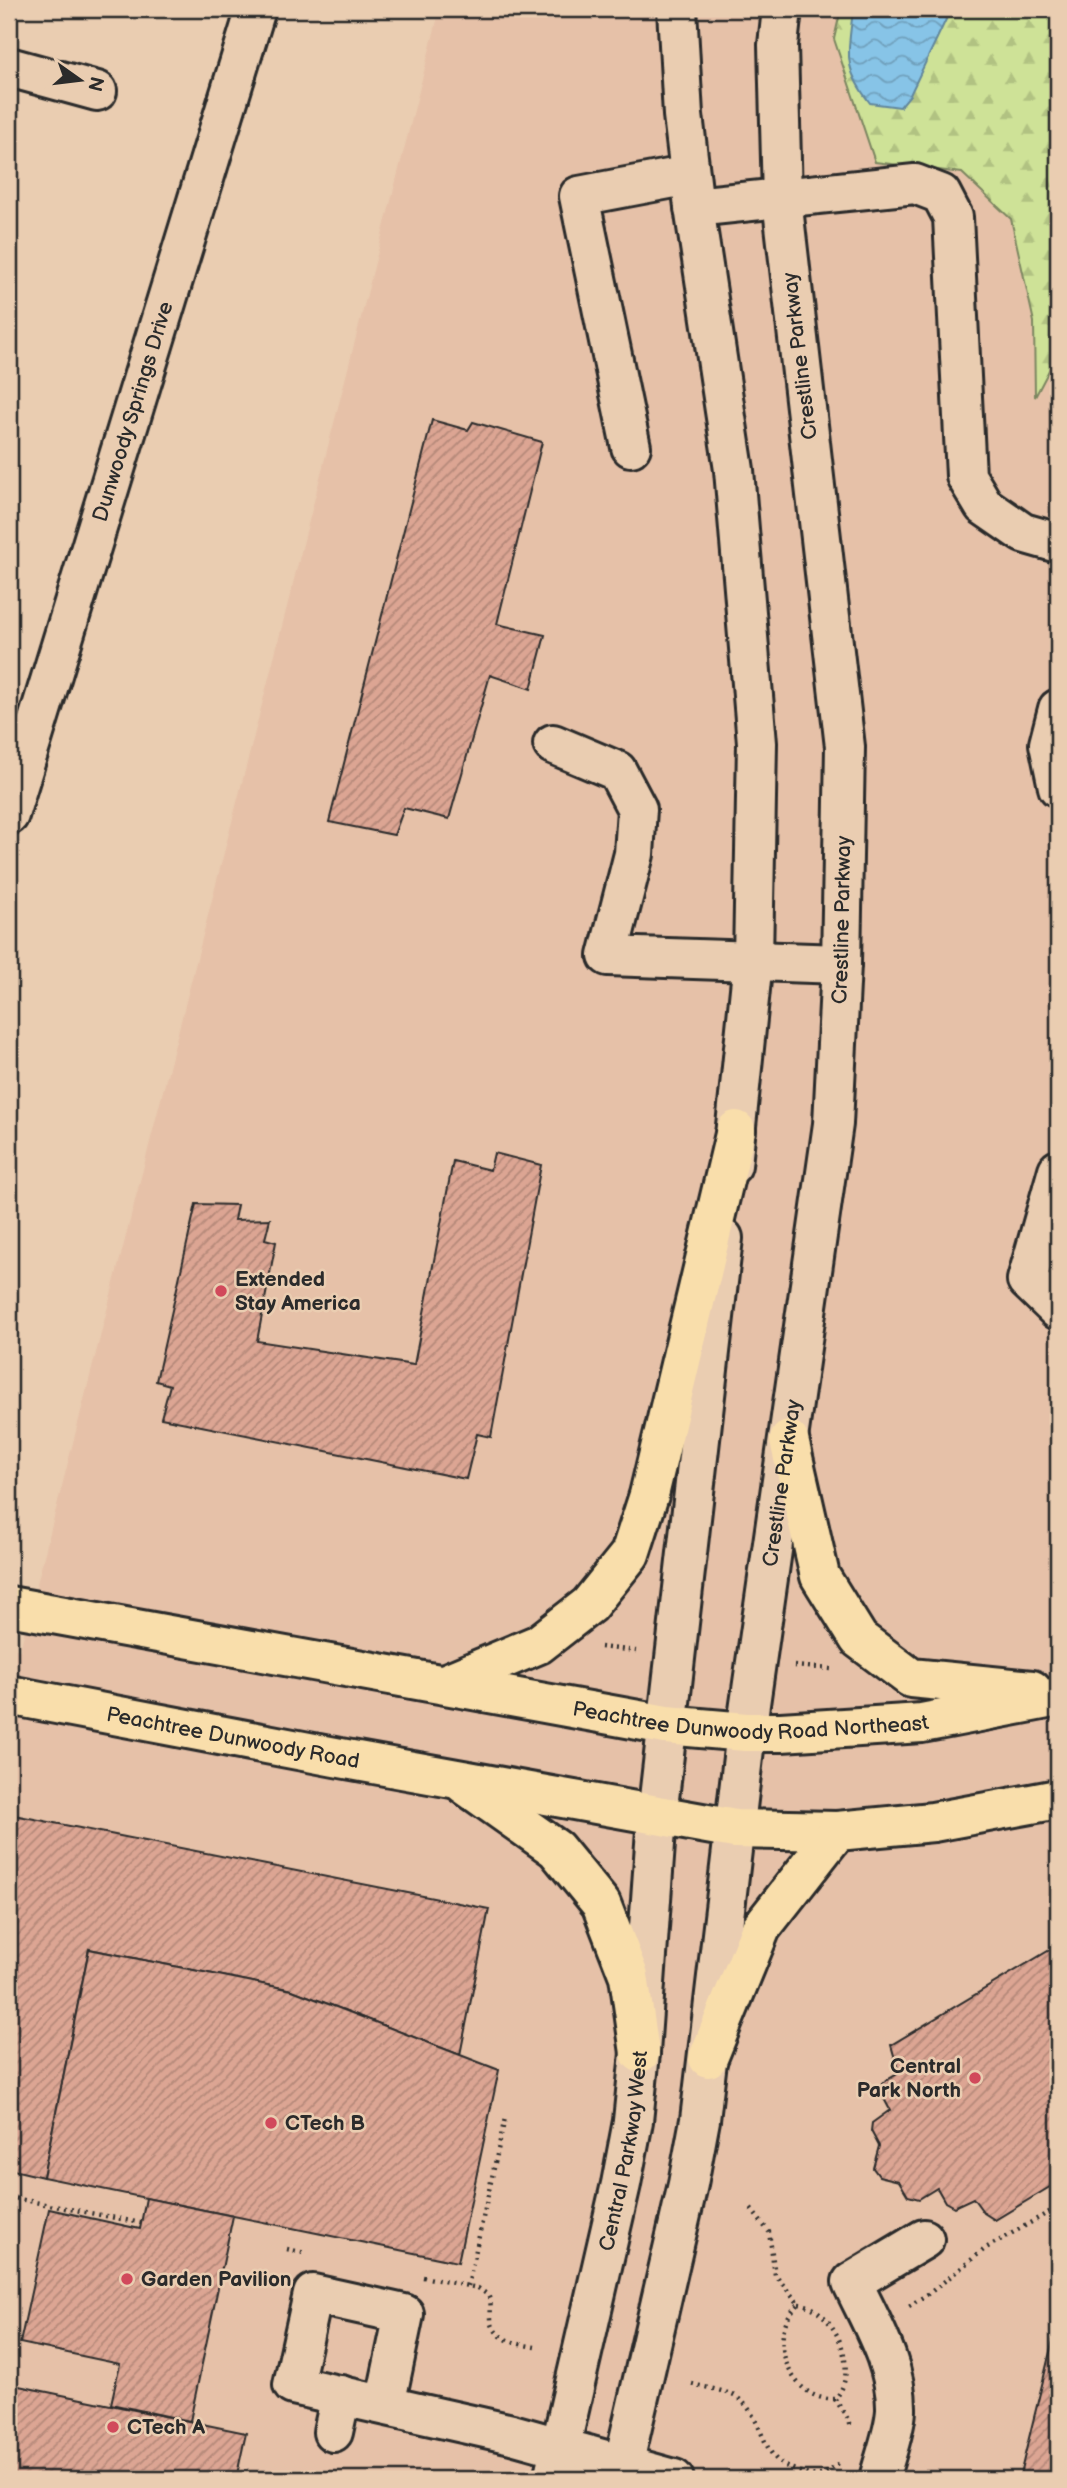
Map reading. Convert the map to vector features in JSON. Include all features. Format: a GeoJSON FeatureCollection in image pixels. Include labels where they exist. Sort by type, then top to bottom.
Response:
{"type":"FeatureCollection","features":[{"type":"Feature","properties":{"kind":"main road"},"geometry":{"type":"LineString","coordinates":[[9,1606],[444,1684],[538,1644],[589,1605],[630,1554],[649,1495],[736,1130]]}},
{"type":"Feature","properties":{"kind":"main road"},"geometry":{"type":"LineString","coordinates":[[789,1440],[820,1576],[859,1639],[911,1678],[1058,1695]]}},
{"type":"Feature","properties":{"kind":"main road","name":"Peachtree Dunwoody Road Northeast"},"geometry":{"type":"LineString","coordinates":[[444,1684],[666,1725],[746,1732],[922,1723],[1058,1695]]}},
{"type":"Feature","properties":{"kind":"main road","name":"Peachtree Dunwoody Road"},"geometry":{"type":"LineString","coordinates":[[9,1695],[335,1758],[457,1778]]}},
{"type":"Feature","properties":{"kind":"main road"},"geometry":{"type":"LineString","coordinates":[[457,1778],[736,1829],[836,1831],[933,1822],[1058,1799]]}},
{"type":"Feature","properties":{"kind":"main road"},"geometry":{"type":"LineString","coordinates":[[457,1778],[556,1849],[601,1904],[629,1976],[640,2053]]}},
{"type":"Feature","properties":{"kind":"main road"},"geometry":{"type":"LineString","coordinates":[[708,2058],[761,1928],[836,1831]]}},
{"type":"Feature","properties":{"kind":"street","name":"Dunwoody Springs Drive"},"geometry":{"type":"LineString","coordinates":[[9,815],[256,9]]}},
{"type":"Feature","properties":{"kind":"street"},"geometry":{"type":"LineString","coordinates":[[657,1816],[753,960],[756,728],[734,470],[692,191],[683,115],[677,9]]}},
{"type":"Feature","properties":{"kind":"street","name":"Crestline Parkway"},"geometry":{"type":"LineString","coordinates":[[736,1829],[746,1732],[833,1124],[841,964],[845,747],[782,199],[778,46],[782,9]]}},
{"type":"Feature","properties":{"kind":"street"},"geometry":{"type":"LineString","coordinates":[[9,67],[96,91]]}},
{"type":"Feature","properties":{"kind":"street"},"geometry":{"type":"LineString","coordinates":[[631,447],[579,196],[692,191],[782,199],[915,184],[942,194],[953,217],[966,476],[984,506],[1023,533],[1058,543]]}},
{"type":"Feature","properties":{"kind":"street"},"geometry":{"type":"LineString","coordinates":[[1057,776],[1049,744],[1058,709]]}},
{"type":"Feature","properties":{"kind":"street"},"geometry":{"type":"LineString","coordinates":[[553,744],[617,771],[637,809],[634,854],[608,956],[841,964]]}},
{"type":"Feature","properties":{"kind":"street"},"geometry":{"type":"LineString","coordinates":[[1058,1170],[1027,1280],[1058,1310]]}},
{"type":"Feature","properties":{"kind":"street","name":"Central Parkway West"},"geometry":{"type":"LineString","coordinates":[[557,2464],[633,2121],[657,1816]]}},
{"type":"Feature","properties":{"kind":"street"},"geometry":{"type":"LineString","coordinates":[[622,2472],[688,2184],[708,2058],[736,1829]]}},
{"type":"Feature","properties":{"kind":"street"},"geometry":{"type":"LineString","coordinates":[[879,2479],[896,2412],[894,2383],[887,2356],[852,2282],[925,2239]]}},
{"type":"Feature","properties":{"kind":"street"},"geometry":{"type":"LineString","coordinates":[[385,2405],[404,2314],[313,2294],[293,2385],[337,2413],[385,2405],[512,2434],[557,2464],[674,2479]]}},
{"type":"Feature","properties":{"kind":"path"},"geometry":{"type":"LineString","coordinates":[[592,1646],[645,1652]]}},
{"type":"Feature","properties":{"kind":"path"},"geometry":{"type":"LineString","coordinates":[[788,1666],[835,1670]]}},
{"type":"Feature","properties":{"kind":"path"},"geometry":{"type":"LineString","coordinates":[[468,2286],[505,2118]]}},
{"type":"Feature","properties":{"kind":"path"},"geometry":{"type":"LineString","coordinates":[[9,2197],[141,2223]]}},
{"type":"Feature","properties":{"kind":"path"},"geometry":{"type":"LineString","coordinates":[[908,2307],[986,2248],[1058,2207]]}},
{"type":"Feature","properties":{"kind":"path"},"geometry":{"type":"LineString","coordinates":[[751,2209],[769,2232],[775,2275],[799,2304],[818,2313],[844,2349],[847,2375],[841,2392],[835,2399]]}},
{"type":"Feature","properties":{"kind":"path"},"geometry":{"type":"LineString","coordinates":[[799,2304],[792,2310],[783,2333],[788,2366],[799,2385],[807,2392],[835,2399],[848,2419],[850,2436]]}},
{"type":"Feature","properties":{"kind":"path"},"geometry":{"type":"LineString","coordinates":[[692,2384],[739,2399],[757,2421],[775,2458],[781,2464],[816,2476],[827,2473],[845,2453]]}},
{"type":"Feature","properties":{"kind":"shaded area"},"geometry":{"type":"Polygon","coordinates":[[[440,9],[1058,9],[1058,2479],[9,2479],[9,1648],[20,1650],[440,9]]]}},
{"type":"Feature","properties":{"kind":"green space"},"geometry":{"type":"Polygon","coordinates":[[[841,9],[1058,9],[1058,353],[1035,397],[1034,322],[1011,219],[962,173],[875,162],[834,39],[841,9]]]}},
{"type":"Feature","properties":{"kind":"water"},"geometry":{"type":"Polygon","coordinates":[[[853,9],[951,9],[910,95],[900,107],[870,103],[855,79],[849,58],[853,9]]]}},
{"type":"Feature","properties":{"kind":"building"},"geometry":{"type":"Polygon","coordinates":[[[432,420],[468,430],[473,422],[542,442],[497,624],[545,635],[531,689],[490,675],[449,819],[404,808],[394,835],[329,822],[432,420]]]}},
{"type":"Feature","properties":{"kind":"building","name":"Extended Stay America"},"geometry":{"type":"Polygon","coordinates":[[[494,1153],[541,1165],[491,1437],[477,1434],[466,1479],[161,1418],[170,1385],[156,1381],[196,1204],[237,1205],[234,1220],[270,1219],[265,1239],[276,1242],[257,1341],[414,1365],[453,1161],[490,1170],[494,1153]]]}},
{"type":"Feature","properties":{"kind":"building"},"geometry":{"type":"Polygon","coordinates":[[[9,1814],[489,1909],[460,2055],[292,1990],[89,1949],[43,2177],[9,2169],[9,1814]]]}},
{"type":"Feature","properties":{"kind":"building","name":"Central Park North"},"geometry":{"type":"Polygon","coordinates":[[[1058,1945],[1058,2182],[995,2220],[984,2213],[973,2198],[954,2207],[945,2202],[937,2188],[919,2199],[908,2196],[899,2181],[879,2176],[873,2168],[879,2146],[871,2131],[872,2123],[890,2110],[880,2091],[882,2083],[899,2073],[891,2045],[1058,1945]]]}},
{"type":"Feature","properties":{"kind":"building","name":"CTech B"},"geometry":{"type":"Polygon","coordinates":[[[89,1949],[292,1990],[499,2070],[458,2262],[43,2177],[89,1949]]]}},
{"type":"Feature","properties":{"kind":"building","name":"Garden Pavilion"},"geometry":{"type":"Polygon","coordinates":[[[146,2198],[233,2216],[190,2421],[111,2404],[120,2364],[20,2343],[49,2209],[140,2229],[146,2198]]]}},
{"type":"Feature","properties":{"kind":"building"},"geometry":{"type":"Polygon","coordinates":[[[1058,2319],[1058,2479],[1019,2479],[1058,2319]]]}},
{"type":"Feature","properties":{"kind":"building","name":"CTech A"},"geometry":{"type":"Polygon","coordinates":[[[9,2384],[246,2433],[236,2479],[9,2479],[9,2384]]]}},
{"type":"Feature","properties":{"kind":"place","name":"Extended Stay America"},"geometry":{"type":"Point","coordinates":[221,1291]}},
{"type":"Feature","properties":{"kind":"place","name":"Central Park North"},"geometry":{"type":"Point","coordinates":[975,2078]}},
{"type":"Feature","properties":{"kind":"place","name":"CTech B"},"geometry":{"type":"Point","coordinates":[271,2123]}},
{"type":"Feature","properties":{"kind":"place","name":"Garden Pavilion"},"geometry":{"type":"Point","coordinates":[127,2279]}},
{"type":"Feature","properties":{"kind":"place","name":"CTech A"},"geometry":{"type":"Point","coordinates":[113,2427]}}]}
